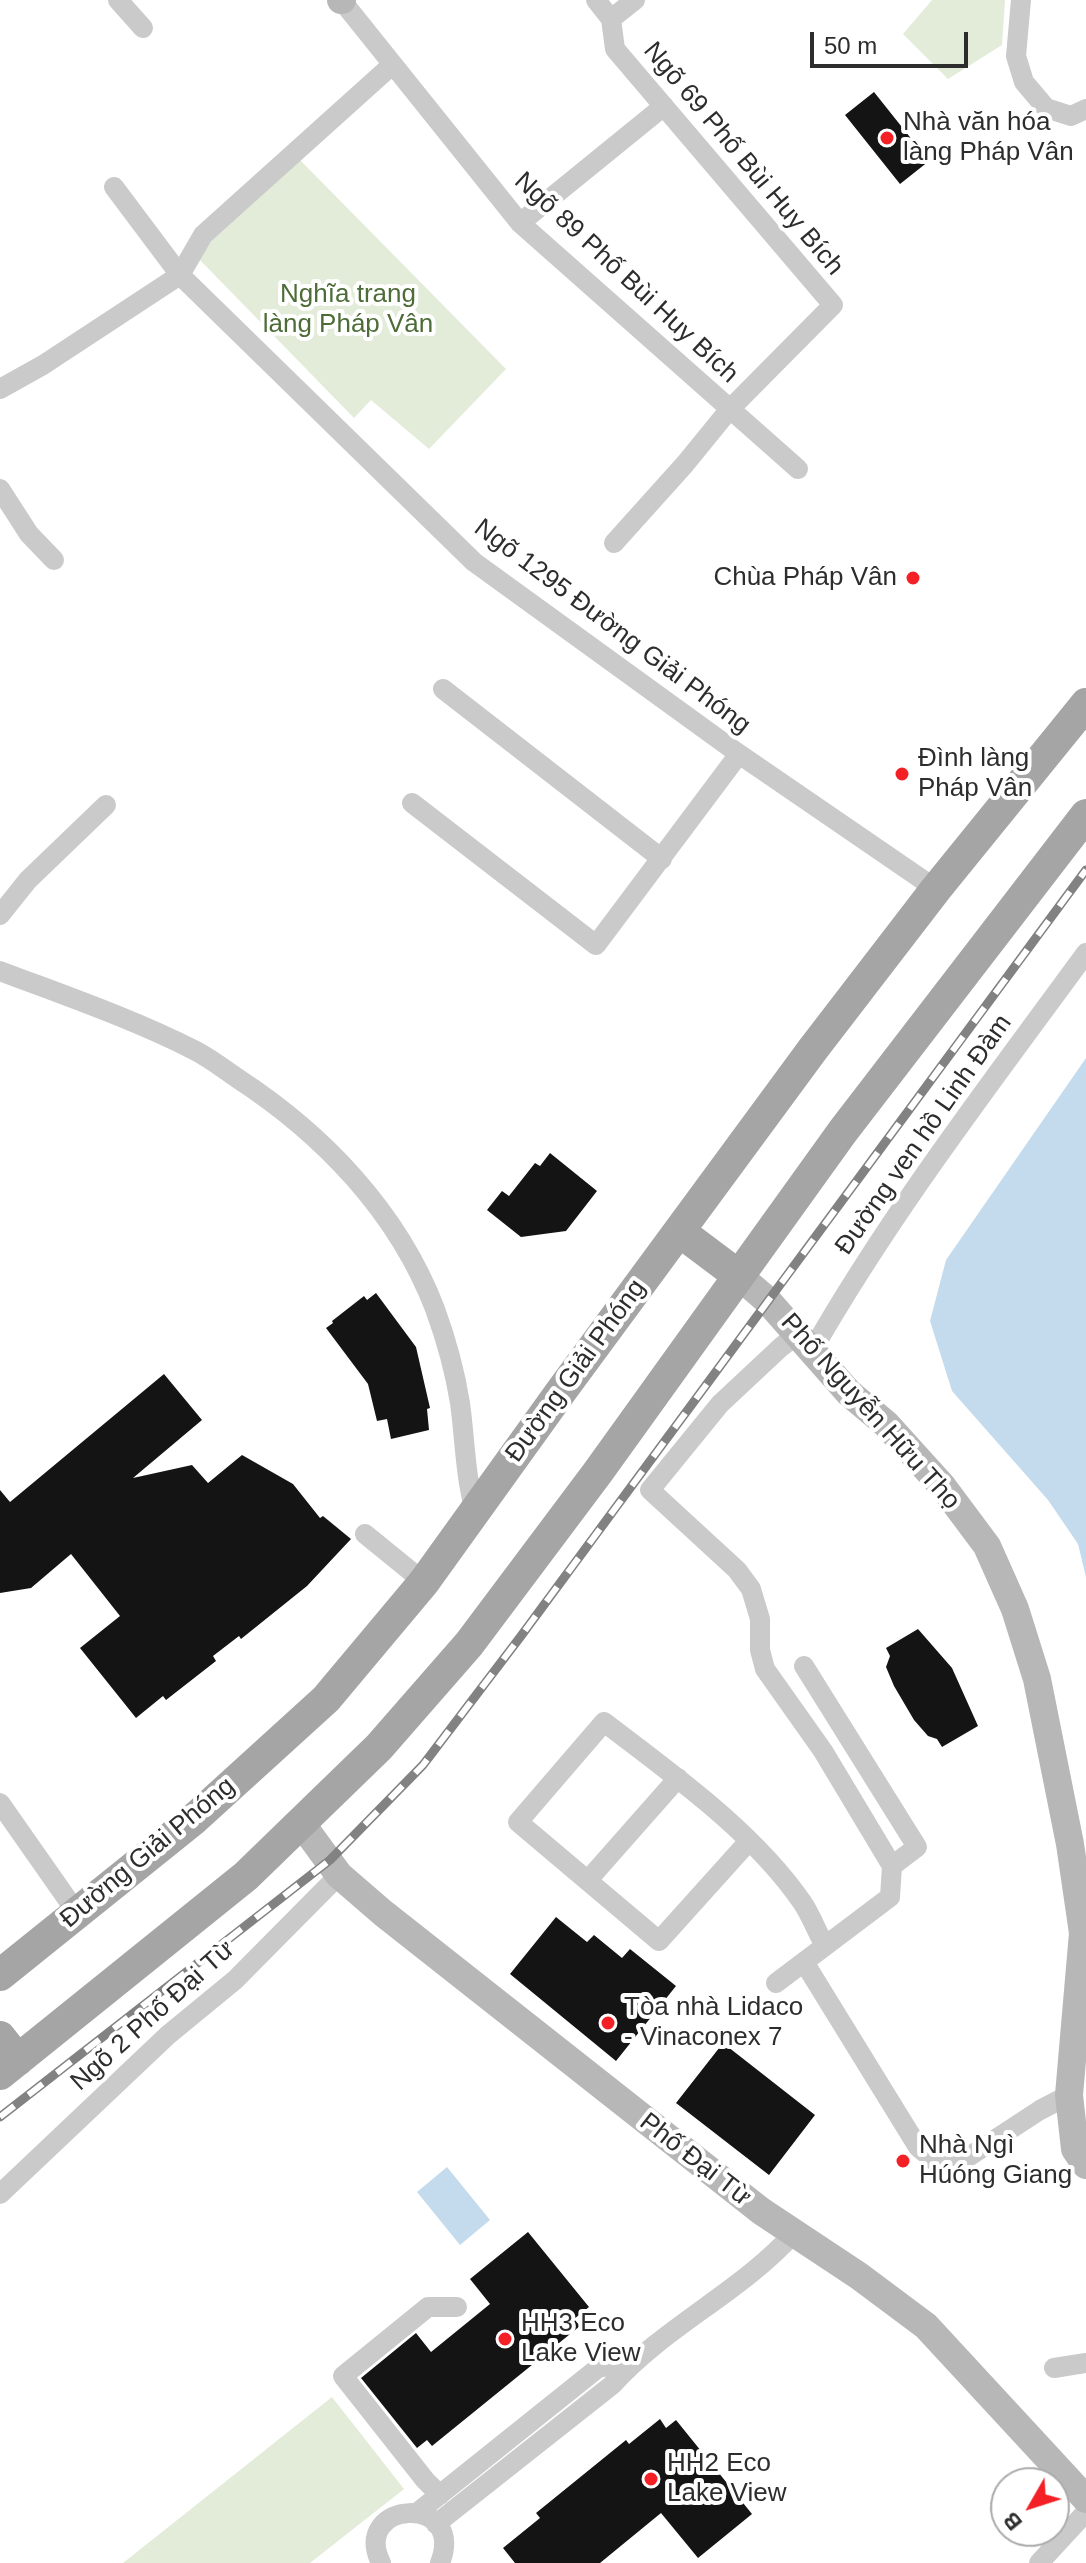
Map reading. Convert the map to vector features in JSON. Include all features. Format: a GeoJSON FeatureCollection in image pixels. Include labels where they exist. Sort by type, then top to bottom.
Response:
{"type":"FeatureCollection","features":[{"type":"Feature","properties":{"kind":"main road","name":"Đường Giải Phóng"},"geometry":{"type":"LineString","coordinates":[[0,1975],[194,1819],[326,1699],[424,1582],[813,1049],[936,889],[1086,704]]}},
{"type":"Feature","properties":{"kind":"main road"},"geometry":{"type":"LineString","coordinates":[[6,2057],[246,1876],[379,1747],[469,1644],[598,1472],[843,1131],[1086,815]]}},
{"type":"Feature","properties":{"kind":"main road"},"geometry":{"type":"LineString","coordinates":[[679,1231],[739,1276]]}},
{"type":"Feature","properties":{"kind":"street"},"geometry":{"type":"LineString","coordinates":[[118,0],[143,28]]}},
{"type":"Feature","properties":{"kind":"street","name":"Ngõ 89 Phố Bùi Huy Bích"},"geometry":{"type":"LineString","coordinates":[[342,0],[520,223],[798,469]]}},
{"type":"Feature","properties":{"kind":"street","name":"Ngõ 69 Phố Bùi Huy Bích"},"geometry":{"type":"LineString","coordinates":[[596,0],[611,19],[615,49],[833,305],[729,410]]}},
{"type":"Feature","properties":{"kind":"street"},"geometry":{"type":"LineString","coordinates":[[611,19],[635,0]]}},
{"type":"Feature","properties":{"kind":"street"},"geometry":{"type":"LineString","coordinates":[[1021,0],[1016,56],[1024,82],[1046,108],[1071,116],[1086,109]]}},
{"type":"Feature","properties":{"kind":"street"},"geometry":{"type":"LineString","coordinates":[[0,389],[43,365],[180,275],[203,235],[392,65]]}},
{"type":"Feature","properties":{"kind":"street"},"geometry":{"type":"LineString","coordinates":[[520,223],[664,106]]}},
{"type":"Feature","properties":{"kind":"street","name":"Ngõ 1295 Đường Giải Phóng"},"geometry":{"type":"LineString","coordinates":[[114,187],[180,275],[474,562],[739,754],[936,889]]}},
{"type":"Feature","properties":{"kind":"street"},"geometry":{"type":"LineString","coordinates":[[614,543],[729,410]]}},
{"type":"Feature","properties":{"kind":"street"},"geometry":{"type":"LineString","coordinates":[[0,489],[29,534],[54,560]]}},
{"type":"Feature","properties":{"kind":"street"},"geometry":{"type":"LineString","coordinates":[[443,689],[662,859]]}},
{"type":"Feature","properties":{"kind":"street"},"geometry":{"type":"LineString","coordinates":[[412,803],[596,945],[739,754]]}},
{"type":"Feature","properties":{"kind":"street"},"geometry":{"type":"LineString","coordinates":[[0,915],[28,880],[106,805]]}},
{"type":"Feature","properties":{"kind":"street","name":"Đường ven hồ Linh Đàm"},"geometry":{"type":"LineString","coordinates":[[807,1346],[971,1110],[1086,953]]}},
{"type":"Feature","properties":{"kind":"street"},"geometry":{"type":"LineString","coordinates":[[0,971],[144,1027],[200,1053],[296,1120],[342,1164],[414,1259],[435,1310],[460,1403],[468,1487],[475,1511]]}},
{"type":"Feature","properties":{"kind":"street","name":"Phố Nguyễn Hữu Thọ"},"geometry":{"type":"LineString","coordinates":[[739,1276],[767,1300],[849,1393],[886,1424],[943,1487],[987,1546],[1015,1609],[1037,1679],[1070,1844],[1083,1933],[1075,2149],[1086,2165]]}},
{"type":"Feature","properties":{"kind":"street"},"geometry":{"type":"LineString","coordinates":[[776,1983],[890,1897],[892,1866],[823,1751],[765,1669],[760,1650],[760,1619],[751,1589],[737,1570],[650,1490],[720,1404],[781,1347],[790,1340],[807,1346]]}},
{"type":"Feature","properties":{"kind":"street"},"geometry":{"type":"LineString","coordinates":[[365,1534],[424,1582]]}},
{"type":"Feature","properties":{"kind":"street"},"geometry":{"type":"LineString","coordinates":[[804,1666],[917,1847],[892,1866]]}},
{"type":"Feature","properties":{"kind":"street"},"geometry":{"type":"LineString","coordinates":[[749,1841],[659,1941],[518,1822],[604,1722],[678,1778],[749,1841],[802,1903],[825,1946]]}},
{"type":"Feature","properties":{"kind":"street"},"geometry":{"type":"LineString","coordinates":[[588,1880],[678,1778]]}},
{"type":"Feature","properties":{"kind":"street"},"geometry":{"type":"LineString","coordinates":[[0,1803],[77,1913]]}},
{"type":"Feature","properties":{"kind":"street","name":"Phố Đại Từ"},"geometry":{"type":"LineString","coordinates":[[301,1823],[339,1875],[383,1913],[601,2087],[794,2233],[926,2326],[1086,2499]]}},
{"type":"Feature","properties":{"kind":"street","name":"Ngõ 2 Phố Đại Từ"},"geometry":{"type":"LineString","coordinates":[[0,2194],[168,2035],[235,1980],[339,1875]]}},
{"type":"Feature","properties":{"kind":"street"},"geometry":{"type":"LineString","coordinates":[[804,1962],[892,2108],[918,2147],[935,2161],[953,2167],[1040,2110],[1075,2112]]}},
{"type":"Feature","properties":{"kind":"street"},"geometry":{"type":"LineString","coordinates":[[436,2524],[612,2385],[637,2358],[773,2256],[794,2233]]}},
{"type":"Feature","properties":{"kind":"street"},"geometry":{"type":"LineString","coordinates":[[440,2495],[343,2376],[428,2307],[457,2307]]}},
{"type":"Feature","properties":{"kind":"street"},"geometry":{"type":"LineString","coordinates":[[374,2559],[377,2541],[387,2521],[396,2514],[418,2512],[598,2368],[637,2358]]}},
{"type":"Feature","properties":{"kind":"street"},"geometry":{"type":"LineString","coordinates":[[1054,2368],[1086,2363]]}},
{"type":"Feature","properties":{"kind":"street"},"geometry":{"type":"LineString","coordinates":[[418,2512],[436,2524],[444,2543],[440,2563]]}},
{"type":"Feature","properties":{"kind":"street"},"geometry":{"type":"LineString","coordinates":[[1039,2563],[1086,2512]]}},
{"type":"Feature","properties":{"kind":"green space"},"geometry":{"type":"Polygon","coordinates":[[[932,0],[1005,0],[1002,45],[948,79],[903,34],[932,0]]]}},
{"type":"Feature","properties":{"kind":"green space","name":"Nghĩa trang làng Pháp Vân"},"geometry":{"type":"Polygon","coordinates":[[[299,159],[506,369],[429,449],[371,400],[354,418],[198,258],[212,240],[299,159]]]}},
{"type":"Feature","properties":{"kind":"green space"},"geometry":{"type":"Polygon","coordinates":[[[332,2397],[404,2489],[310,2563],[123,2563],[332,2397]]]}},
{"type":"Feature","properties":{"kind":"water"},"geometry":{"type":"Polygon","coordinates":[[[1086,1058],[1086,1577],[1078,1544],[1048,1500],[952,1391],[930,1321],[946,1260],[1086,1058]]]}},
{"type":"Feature","properties":{"kind":"water"},"geometry":{"type":"Polygon","coordinates":[[[447,2167],[490,2220],[460,2245],[417,2192],[447,2167]]]}},
{"type":"Feature","properties":{"kind":"building","name":"Nhà văn hóa làng Pháp Vân"},"geometry":{"type":"Polygon","coordinates":[[[874,92],[929,161],[900,184],[845,115],[874,92]]]}},
{"type":"Feature","properties":{"kind":"building"},"geometry":{"type":"Polygon","coordinates":[[[550,1153],[597,1191],[566,1231],[521,1237],[487,1210],[502,1191],[509,1196],[535,1163],[540,1166],[550,1153]]]}},
{"type":"Feature","properties":{"kind":"building"},"geometry":{"type":"Polygon","coordinates":[[[376,1293],[416,1347],[430,1408],[427,1409],[429,1430],[391,1439],[387,1419],[377,1421],[368,1384],[326,1328],[364,1296],[367,1300],[376,1293]]]}},
{"type":"Feature","properties":{"kind":"building"},"geometry":{"type":"Polygon","coordinates":[[[164,1374],[202,1420],[133,1478],[192,1465],[208,1483],[242,1455],[293,1484],[320,1518],[323,1516],[351,1539],[307,1586],[241,1639],[239,1636],[213,1656],[216,1661],[166,1700],[163,1696],[136,1718],[80,1648],[120,1616],[71,1554],[31,1588],[0,1593],[0,1490],[10,1502],[164,1374]]]}},
{"type":"Feature","properties":{"kind":"building"},"geometry":{"type":"Polygon","coordinates":[[[918,1629],[952,1668],[978,1726],[942,1747],[914,1720],[886,1667],[890,1656],[886,1648],[918,1629]]]}},
{"type":"Feature","properties":{"kind":"building","name":"Tòa nhà Lidaco - Vinaconex 7"},"geometry":{"type":"Polygon","coordinates":[[[556,1917],[587,1942],[594,1935],[622,1958],[630,1949],[676,1986],[616,2061],[510,1974],[556,1917]]]}},
{"type":"Feature","properties":{"kind":"building"},"geometry":{"type":"Polygon","coordinates":[[[723,2043],[815,2115],[769,2175],[676,2103],[723,2043]]]}},
{"type":"Feature","properties":{"kind":"building","name":"HH3 Eco Lake View"},"geometry":{"type":"Polygon","coordinates":[[[528,2232],[589,2307],[574,2319],[580,2326],[432,2446],[427,2440],[417,2448],[361,2378],[416,2333],[431,2352],[490,2304],[470,2279],[528,2232]]]}},
{"type":"Feature","properties":{"kind":"building","name":"HH2 Eco Lake View"},"geometry":{"type":"Polygon","coordinates":[[[660,2419],[666,2428],[676,2420],[752,2514],[698,2558],[661,2513],[600,2563],[515,2563],[503,2548],[540,2518],[536,2513],[626,2440],[629,2444],[660,2419]]]}},
{"type":"Feature","properties":{"kind":"railway"},"geometry":{"type":"LineString","coordinates":[[0,2117],[330,1860],[423,1765],[1086,870]]}},
{"type":"Feature","properties":{"kind":"place","name":"Nhà văn hóa làng Pháp Vân"},"geometry":{"type":"Point","coordinates":[887,138]}},
{"type":"Feature","properties":{"kind":"place","name":"Chùa Pháp Vân"},"geometry":{"type":"Point","coordinates":[913,578]}},
{"type":"Feature","properties":{"kind":"place","name":"Đình làng Pháp Vân"},"geometry":{"type":"Point","coordinates":[902,774]}},
{"type":"Feature","properties":{"kind":"place","name":"Tòa nhà Lidaco - Vinaconex 7"},"geometry":{"type":"Point","coordinates":[608,2023]}},
{"type":"Feature","properties":{"kind":"place","name":"Nhà Ngì Húóng Giang"},"geometry":{"type":"Point","coordinates":[903,2161]}},
{"type":"Feature","properties":{"kind":"place","name":"HH3 Eco Lake View"},"geometry":{"type":"Point","coordinates":[505,2339]}},
{"type":"Feature","properties":{"kind":"place","name":"HH2 Eco Lake View"},"geometry":{"type":"Point","coordinates":[651,2479]}}]}
